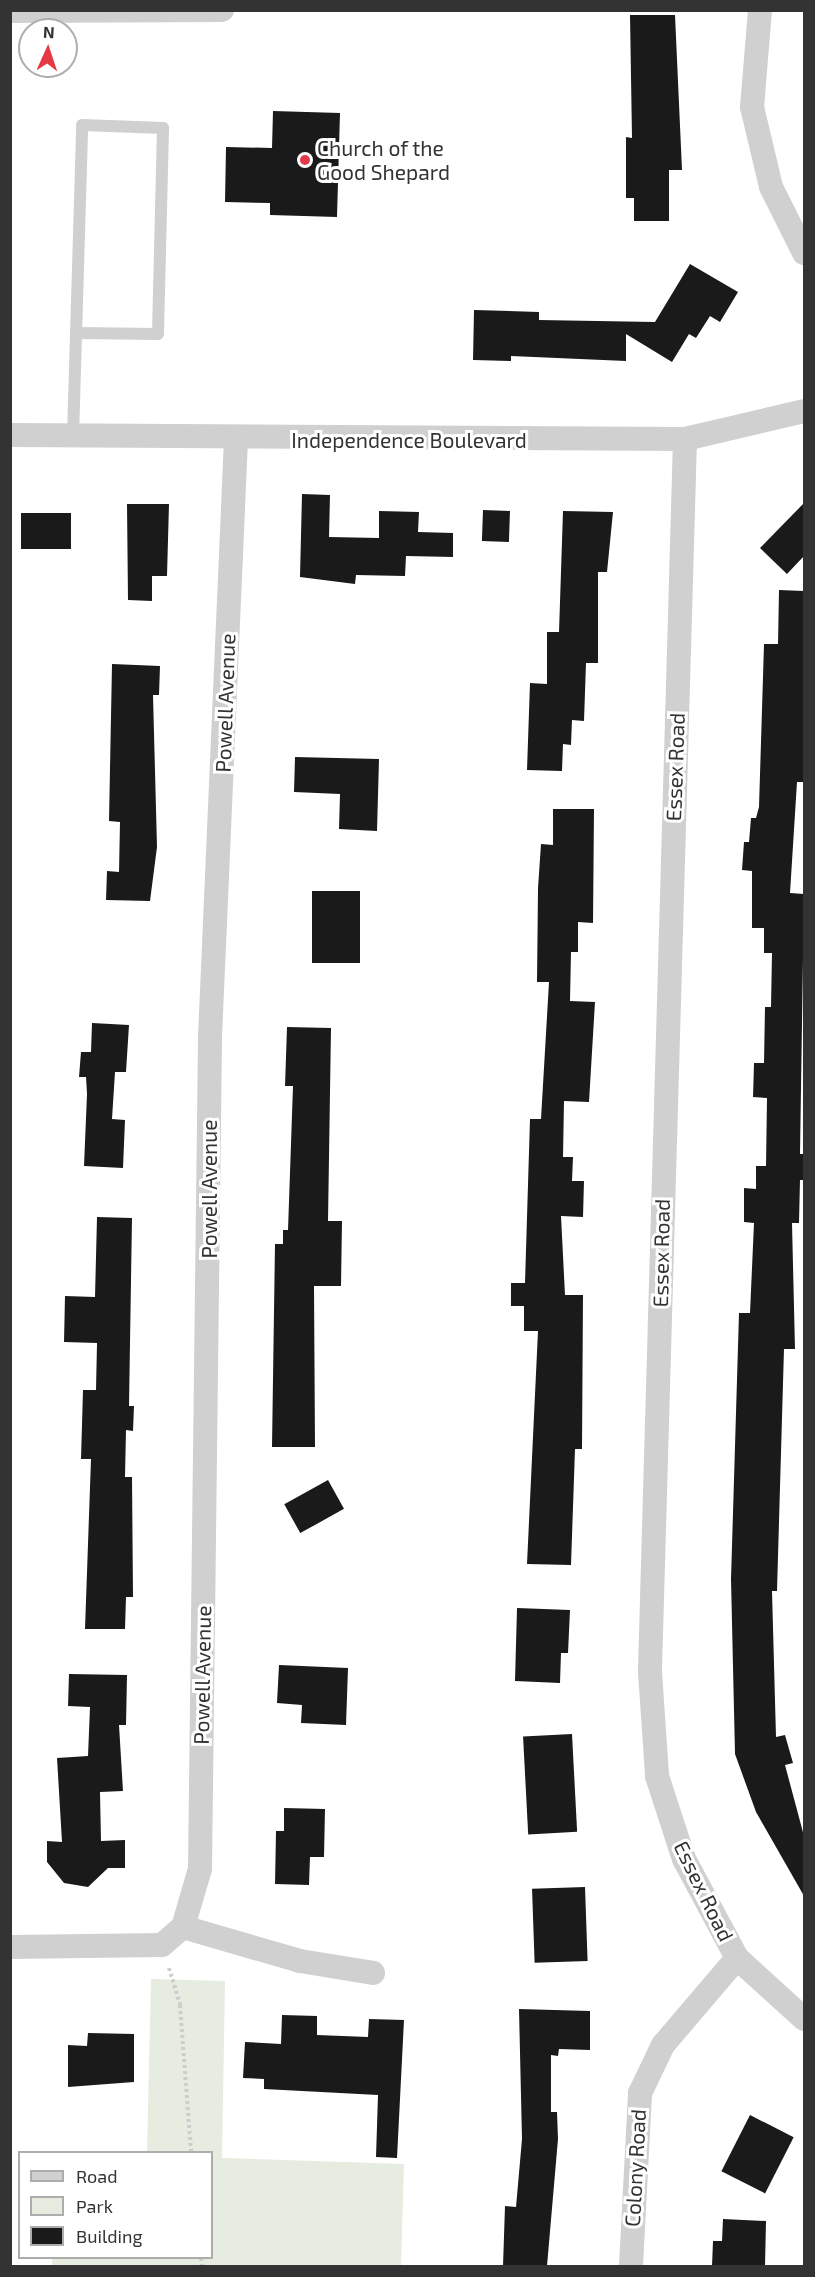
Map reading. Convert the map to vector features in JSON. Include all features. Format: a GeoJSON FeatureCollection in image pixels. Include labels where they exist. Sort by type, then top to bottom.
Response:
{"type":"FeatureCollection","features":[{"type":"Feature","properties":{"kind":"street"},"geometry":{"type":"LineString","coordinates":[[760,10],[752,62],[754,117],[771,187],[804,253]]}},
{"type":"Feature","properties":{"kind":"street"},"geometry":{"type":"LineString","coordinates":[[10,11],[219,12]]}},
{"type":"Feature","properties":{"kind":"street","name":"Independence Boulevard"},"geometry":{"type":"LineString","coordinates":[[10,435],[236,439],[685,440],[804,411]]}},
{"type":"Feature","properties":{"kind":"street","name":"Powell Avenue"},"geometry":{"type":"LineString","coordinates":[[174,1935],[200,1869],[210,1037],[236,439]]}},
{"type":"Feature","properties":{"kind":"street","name":"Essex Road"},"geometry":{"type":"LineString","coordinates":[[685,440],[650,1672],[657,1776],[684,1859],[737,1958],[804,2019]]}},
{"type":"Feature","properties":{"kind":"street"},"geometry":{"type":"LineString","coordinates":[[10,1947],[174,1935],[373,1973]]}},
{"type":"Feature","properties":{"kind":"street","name":"Colony Road"},"geometry":{"type":"LineString","coordinates":[[631,2266],[640,2093],[663,2045],[737,1958]]}},
{"type":"Feature","properties":{"kind":"lane"},"geometry":{"type":"LineString","coordinates":[[73,436],[82,125],[163,128],[158,334],[76,333]]}},
{"type":"Feature","properties":{"kind":"path"},"geometry":{"type":"LineString","coordinates":[[174,1935],[191,2151]]}},
{"type":"Feature","properties":{"kind":"green space"},"geometry":{"type":"Polygon","coordinates":[[[151,1979],[225,1981],[222,2158],[404,2164],[401,2266],[52,2266],[52,2259],[213,2259],[213,2151],[147,2151],[151,1979]]]}},
{"type":"Feature","properties":{"kind":"building"},"geometry":{"type":"Polygon","coordinates":[[[630,15],[675,15],[682,170],[669,170],[669,221],[634,221],[634,198],[626,198],[626,137],[632,138],[630,15]]]}},
{"type":"Feature","properties":{"kind":"building","name":"Church of the Good Shepard"},"geometry":{"type":"Polygon","coordinates":[[[273,111],[340,113],[337,217],[270,215],[270,203],[225,202],[226,147],[272,148],[273,111]]]}},
{"type":"Feature","properties":{"kind":"building"},"geometry":{"type":"Polygon","coordinates":[[[690,264],[738,292],[720,322],[710,316],[696,338],[689,334],[672,362],[626,334],[626,361],[511,356],[511,361],[473,360],[474,310],[539,312],[539,320],[655,322],[690,264]]]}},
{"type":"Feature","properties":{"kind":"building"},"geometry":{"type":"Polygon","coordinates":[[[302,494],[330,495],[329,537],[379,538],[379,511],[419,512],[418,532],[453,533],[453,557],[406,556],[405,576],[356,575],[355,584],[300,577],[302,494]]]}},
{"type":"Feature","properties":{"kind":"building"},"geometry":{"type":"Polygon","coordinates":[[[804,503],[804,556],[787,574],[760,548],[804,503]]]}},
{"type":"Feature","properties":{"kind":"building"},"geometry":{"type":"Polygon","coordinates":[[[127,504],[169,504],[167,576],[152,576],[152,601],[128,600],[127,504]]]}},
{"type":"Feature","properties":{"kind":"building"},"geometry":{"type":"Polygon","coordinates":[[[483,510],[510,511],[509,542],[482,541],[483,510]]]}},
{"type":"Feature","properties":{"kind":"building"},"geometry":{"type":"Polygon","coordinates":[[[563,511],[613,512],[607,572],[598,572],[598,663],[586,663],[584,721],[572,720],[571,745],[563,744],[562,771],[527,770],[530,683],[547,684],[547,632],[559,632],[563,511]]]}},
{"type":"Feature","properties":{"kind":"building"},"geometry":{"type":"Polygon","coordinates":[[[21,513],[71,513],[71,549],[21,549],[21,513]]]}},
{"type":"Feature","properties":{"kind":"building"},"geometry":{"type":"Polygon","coordinates":[[[779,590],[804,591],[804,782],[797,782],[790,893],[804,894],[800,1154],[804,1154],[804,1180],[800,1180],[799,1223],[792,1223],[795,1349],[784,1349],[777,1591],[772,1591],[776,1737],[785,1735],[793,1763],[785,1765],[804,1836],[804,1896],[756,1812],[735,1754],[731,1579],[739,1313],[750,1313],[754,1223],[744,1222],[744,1188],[756,1189],[756,1166],[766,1166],[767,1098],[753,1097],[754,1063],[764,1063],[765,1007],[771,1007],[772,953],[764,953],[764,928],[752,928],[752,871],[742,870],[744,842],[749,842],[751,818],[756,818],[759,807],[764,644],[778,644],[779,590]]]}},
{"type":"Feature","properties":{"kind":"building"},"geometry":{"type":"Polygon","coordinates":[[[112,664],[160,666],[159,695],[153,695],[157,847],[150,901],[106,900],[107,871],[119,872],[120,822],[109,821],[112,664]]]}},
{"type":"Feature","properties":{"kind":"building"},"geometry":{"type":"Polygon","coordinates":[[[295,757],[379,759],[377,831],[339,829],[340,794],[294,792],[295,757]]]}},
{"type":"Feature","properties":{"kind":"building"},"geometry":{"type":"Polygon","coordinates":[[[553,809],[594,809],[593,923],[578,922],[578,952],[571,952],[570,1001],[595,1002],[589,1102],[564,1101],[563,1157],[573,1157],[572,1181],[584,1181],[583,1217],[561,1216],[565,1295],[583,1295],[582,1449],[575,1449],[571,1565],[527,1564],[538,1331],[524,1331],[524,1306],[511,1306],[511,1283],[525,1283],[530,1119],[541,1119],[549,982],[537,982],[538,888],[541,844],[553,845],[553,809]]]}},
{"type":"Feature","properties":{"kind":"building"},"geometry":{"type":"Polygon","coordinates":[[[312,891],[360,891],[360,963],[312,963],[312,891]]]}},
{"type":"Feature","properties":{"kind":"building"},"geometry":{"type":"Polygon","coordinates":[[[92,1023],[129,1025],[126,1072],[115,1072],[112,1119],[125,1120],[123,1168],[84,1166],[87,1094],[86,1077],[79,1077],[81,1052],[91,1052],[92,1023]]]}},
{"type":"Feature","properties":{"kind":"building"},"geometry":{"type":"Polygon","coordinates":[[[287,1027],[331,1028],[328,1221],[342,1221],[341,1286],[314,1286],[315,1447],[272,1447],[275,1244],[283,1244],[283,1230],[288,1230],[293,1086],[285,1086],[287,1027]]]}},
{"type":"Feature","properties":{"kind":"building"},"geometry":{"type":"Polygon","coordinates":[[[97,1217],[132,1218],[129,1406],[134,1406],[133,1431],[126,1430],[125,1477],[132,1477],[133,1597],[126,1597],[125,1629],[85,1629],[91,1459],[81,1459],[83,1390],[96,1390],[97,1343],[64,1342],[65,1296],[95,1297],[97,1217]]]}},
{"type":"Feature","properties":{"kind":"building"},"geometry":{"type":"Polygon","coordinates":[[[328,1480],[344,1509],[300,1533],[284,1504],[328,1480]]]}},
{"type":"Feature","properties":{"kind":"building"},"geometry":{"type":"Polygon","coordinates":[[[517,1608],[570,1610],[568,1653],[561,1653],[560,1683],[515,1681],[517,1608]]]}},
{"type":"Feature","properties":{"kind":"building"},"geometry":{"type":"Polygon","coordinates":[[[279,1665],[348,1668],[346,1725],[301,1723],[302,1705],[277,1703],[279,1665]]]}},
{"type":"Feature","properties":{"kind":"building"},"geometry":{"type":"Polygon","coordinates":[[[69,1674],[127,1675],[126,1725],[119,1725],[123,1791],[100,1792],[101,1841],[125,1840],[125,1868],[108,1868],[88,1887],[64,1883],[47,1862],[47,1841],[62,1842],[57,1758],[88,1756],[90,1707],[68,1706],[69,1674]]]}},
{"type":"Feature","properties":{"kind":"building"},"geometry":{"type":"Polygon","coordinates":[[[572,1734],[577,1832],[528,1834],[523,1737],[572,1734]]]}},
{"type":"Feature","properties":{"kind":"building"},"geometry":{"type":"Polygon","coordinates":[[[284,1808],[325,1809],[324,1857],[310,1857],[309,1885],[275,1884],[276,1831],[284,1831],[284,1808]]]}},
{"type":"Feature","properties":{"kind":"building"},"geometry":{"type":"Polygon","coordinates":[[[585,1887],[588,1961],[535,1963],[532,1889],[585,1887]]]}},
{"type":"Feature","properties":{"kind":"building"},"geometry":{"type":"Polygon","coordinates":[[[519,2009],[590,2011],[590,2050],[559,2049],[558,2056],[551,2055],[551,2112],[557,2112],[558,2139],[547,2266],[503,2266],[505,2206],[516,2207],[522,2139],[519,2009]]]}},
{"type":"Feature","properties":{"kind":"building"},"geometry":{"type":"Polygon","coordinates":[[[282,2015],[317,2016],[317,2035],[368,2037],[369,2019],[404,2020],[397,2158],[376,2157],[378,2095],[264,2089],[264,2079],[243,2078],[245,2042],[281,2044],[282,2015]]]}},
{"type":"Feature","properties":{"kind":"building"},"geometry":{"type":"Polygon","coordinates":[[[88,2033],[134,2034],[134,2082],[68,2087],[68,2045],[87,2046],[88,2033]]]}},
{"type":"Feature","properties":{"kind":"building"},"geometry":{"type":"Polygon","coordinates":[[[750,2115],[794,2137],[765,2193],[721,2171],[750,2115]]]}},
{"type":"Feature","properties":{"kind":"building"},"geometry":{"type":"Polygon","coordinates":[[[723,2219],[766,2221],[765,2266],[712,2266],[713,2241],[722,2241],[723,2219]]]}},
{"type":"Feature","properties":{"kind":"place","name":"Church of the Good Shepard"},"geometry":{"type":"Point","coordinates":[305,160]}}]}
